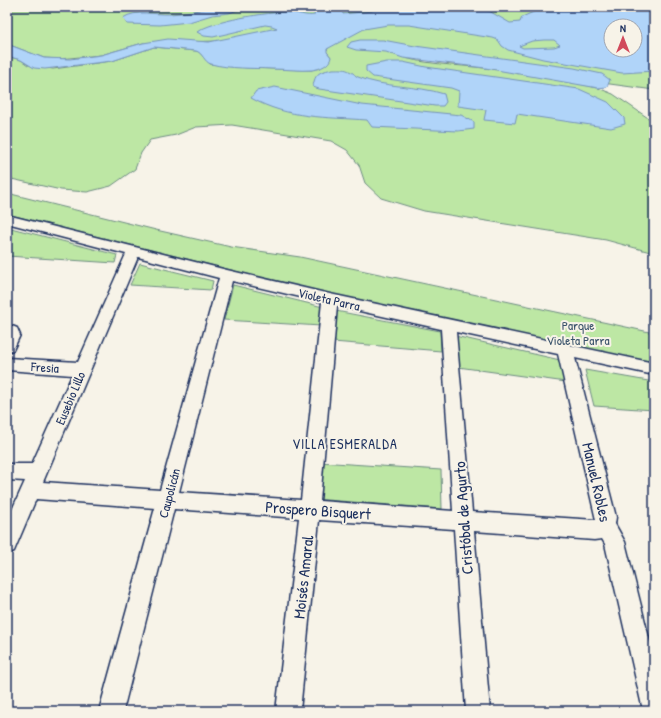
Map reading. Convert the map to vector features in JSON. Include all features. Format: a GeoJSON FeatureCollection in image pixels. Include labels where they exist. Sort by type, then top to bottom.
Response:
{"type":"FeatureCollection","features":[{"type":"Feature","properties":{"kind":"street","name":"Violeta Parra"},"geometry":{"type":"LineString","coordinates":[[7,219],[227,275],[330,299],[654,369]]}},
{"type":"Feature","properties":{"kind":"street","name":"Eusebio Lillo"},"geometry":{"type":"LineString","coordinates":[[7,544],[134,251]]}},
{"type":"Feature","properties":{"kind":"street","name":"Caupolicán"},"geometry":{"type":"LineString","coordinates":[[111,711],[227,275]]}},
{"type":"Feature","properties":{"kind":"street","name":"Moisés Amaral"},"geometry":{"type":"LineString","coordinates":[[288,711],[310,510],[330,299]]}},
{"type":"Feature","properties":{"kind":"street","name":"Cristóbal de Agurto"},"geometry":{"type":"LineString","coordinates":[[448,325],[478,711]]}},
{"type":"Feature","properties":{"kind":"street"},"geometry":{"type":"LineString","coordinates":[[7,330],[12,332],[12,335],[7,346]]}},
{"type":"Feature","properties":{"kind":"street","name":"Manuel Robles"},"geometry":{"type":"LineString","coordinates":[[566,350],[607,520],[605,527],[615,542],[654,706]]}},
{"type":"Feature","properties":{"kind":"street","name":"Fresia"},"geometry":{"type":"LineString","coordinates":[[7,364],[83,369]]}},
{"type":"Feature","properties":{"kind":"street","name":"Prospero Bisquert"},"geometry":{"type":"LineString","coordinates":[[7,472],[34,482],[167,500],[594,530],[605,527]]}},
{"type":"Feature","properties":{"kind":"green space"},"geometry":{"type":"Polygon","coordinates":[[[7,7],[654,7],[654,90],[396,55],[427,62],[527,74],[598,88],[613,94],[654,122],[654,253],[606,240],[424,211],[381,198],[365,183],[359,165],[347,150],[331,141],[232,125],[196,127],[176,135],[150,140],[141,153],[135,169],[111,186],[87,192],[61,190],[7,178],[7,56],[21,60],[28,65],[53,69],[112,61],[154,47],[196,51],[199,52],[210,64],[248,68],[307,70],[312,70],[331,57],[326,51],[330,46],[218,41],[143,43],[101,55],[59,59],[44,58],[7,44],[7,7]]]}},
{"type":"Feature","properties":{"kind":"green space","name":"Parque Violeta Parra"},"geometry":{"type":"Polygon","coordinates":[[[7,193],[231,247],[300,257],[654,333],[654,364],[299,287],[7,214],[7,193]]]}},
{"type":"Feature","properties":{"kind":"green space"},"geometry":{"type":"Polygon","coordinates":[[[7,227],[117,255],[115,263],[7,256],[7,242],[10,236],[7,235],[7,227]]]}},
{"type":"Feature","properties":{"kind":"green space"},"geometry":{"type":"Polygon","coordinates":[[[140,263],[213,281],[211,290],[130,285],[140,263]]]}},
{"type":"Feature","properties":{"kind":"green space"},"geometry":{"type":"Polygon","coordinates":[[[233,285],[323,307],[321,326],[224,320],[233,285]]]}},
{"type":"Feature","properties":{"kind":"green space"},"geometry":{"type":"Polygon","coordinates":[[[336,311],[440,331],[441,351],[333,342],[336,311]]]}},
{"type":"Feature","properties":{"kind":"green space"},"geometry":{"type":"Polygon","coordinates":[[[455,336],[560,360],[566,382],[458,367],[455,336]]]}},
{"type":"Feature","properties":{"kind":"green space"},"geometry":{"type":"Polygon","coordinates":[[[585,370],[654,382],[654,410],[594,406],[585,370]]]}},
{"type":"Feature","properties":{"kind":"green space"},"geometry":{"type":"Polygon","coordinates":[[[319,462],[441,470],[442,509],[314,499],[319,462]]]}},
{"type":"Feature","properties":{"kind":"water"},"geometry":{"type":"Polygon","coordinates":[[[211,7],[247,7],[229,13],[212,15],[189,22],[160,25],[127,24],[123,18],[128,15],[140,13],[175,14],[211,7]]]}},
{"type":"Feature","properties":{"kind":"water"},"geometry":{"type":"Polygon","coordinates":[[[310,7],[342,7],[343,14],[372,11],[376,9],[376,7],[466,7],[489,11],[510,23],[520,22],[522,17],[538,10],[560,9],[566,7],[654,7],[654,71],[622,73],[543,59],[508,50],[502,46],[498,40],[493,38],[409,25],[388,25],[364,29],[327,49],[327,52],[331,57],[329,62],[321,68],[312,70],[218,66],[209,63],[196,51],[154,47],[112,61],[45,69],[34,68],[21,60],[7,56],[7,44],[44,58],[70,59],[101,55],[143,43],[168,39],[209,42],[277,28],[265,25],[213,37],[204,36],[197,32],[214,24],[255,15],[288,12],[315,15],[309,9],[310,7]],[[554,40],[532,41],[519,46],[523,48],[554,47],[560,45],[554,40]]]}},
{"type":"Feature","properties":{"kind":"water"},"geometry":{"type":"Polygon","coordinates":[[[360,40],[383,40],[415,46],[574,68],[602,74],[610,80],[607,87],[598,88],[485,68],[403,58],[386,52],[356,50],[347,47],[351,42],[360,40]]]}},
{"type":"Feature","properties":{"kind":"water"},"geometry":{"type":"Polygon","coordinates":[[[387,62],[403,62],[426,67],[579,89],[608,102],[624,118],[625,124],[611,128],[517,114],[515,123],[484,120],[486,110],[458,106],[459,91],[451,88],[373,77],[366,71],[366,66],[387,62]]]}},
{"type":"Feature","properties":{"kind":"water"},"geometry":{"type":"Polygon","coordinates":[[[333,69],[342,69],[352,72],[356,76],[368,81],[423,89],[444,94],[446,102],[443,106],[435,106],[313,87],[315,78],[319,74],[333,69]]]}},
{"type":"Feature","properties":{"kind":"water"},"geometry":{"type":"Polygon","coordinates":[[[275,87],[362,105],[461,115],[474,122],[474,129],[458,131],[372,127],[367,120],[308,116],[279,110],[251,98],[256,91],[275,87]]]}},
{"type":"Feature","properties":{"kind":"district","name":"VILLA ESMERALDA"},"geometry":{"type":"Point","coordinates":[345,444]}}]}
